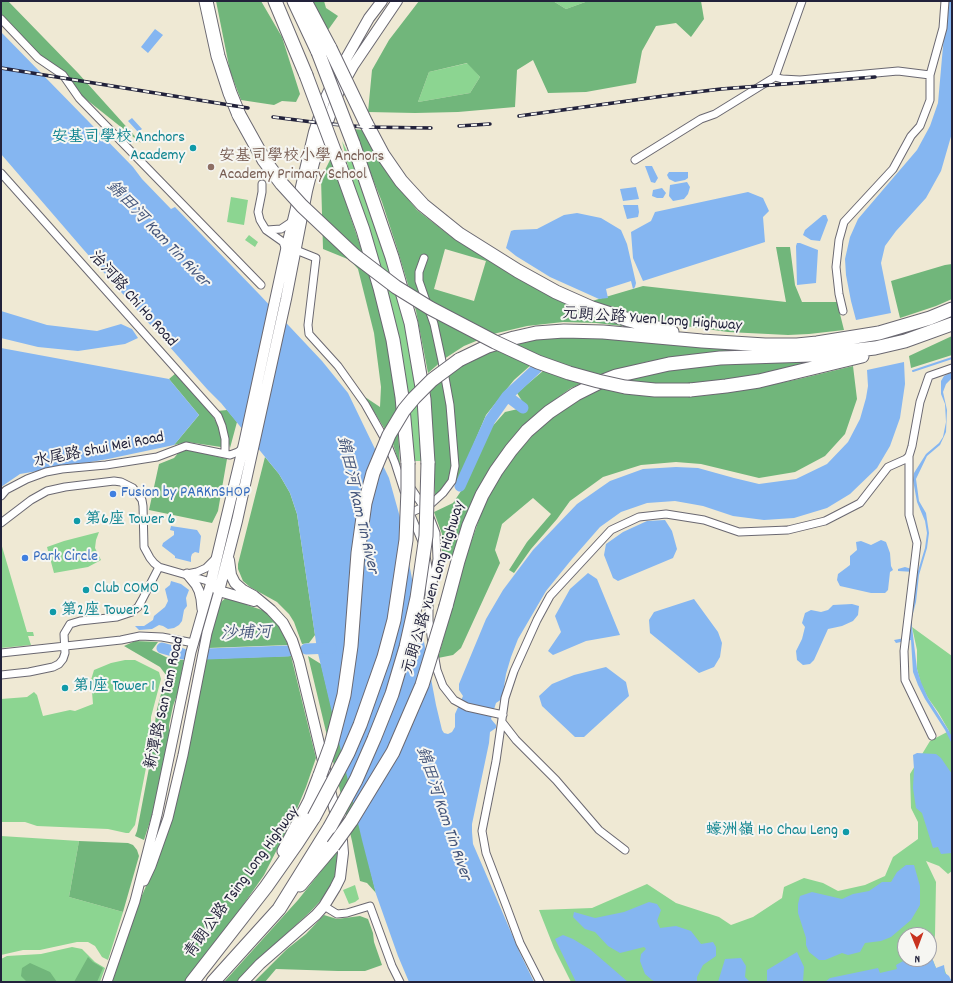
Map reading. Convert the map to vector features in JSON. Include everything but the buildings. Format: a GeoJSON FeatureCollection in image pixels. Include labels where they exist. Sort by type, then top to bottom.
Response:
{"type":"FeatureCollection","features":[{"type":"Feature","properties":{"kind":"highway"},"geometry":{"type":"LineString","coordinates":[[206,1],[218,56],[230,93],[239,115],[264,160],[279,180],[302,206],[354,256],[396,287],[430,308],[495,342],[538,362],[569,373],[625,387],[655,390],[690,390],[774,378],[865,355],[894,344]]}},
{"type":"Feature","properties":{"kind":"highway","name":"青朗公路 Tsing Long Highway"},"geometry":{"type":"LineString","coordinates":[[192,982],[236,926],[272,876],[348,753],[370,701],[384,657],[394,620],[405,551],[408,510],[402,463],[402,397],[393,340],[363,230],[306,75],[275,1]]}},
{"type":"Feature","properties":{"kind":"highway"},"geometry":{"type":"LineString","coordinates":[[213,982],[279,909],[340,809],[365,762],[383,719],[399,672],[412,621],[423,557],[427,519],[428,463],[424,399],[411,323],[392,257],[353,144],[318,52],[294,1]]}},
{"type":"Feature","properties":{"kind":"highway"},"geometry":{"type":"LineString","coordinates":[[305,1],[323,33],[366,124],[391,169],[412,194],[435,215],[472,243],[538,282],[575,300],[629,320],[702,341]]}},
{"type":"Feature","properties":{"kind":"highway","name":"元朗公路 Yuen Long Highway"},"geometry":{"type":"LineString","coordinates":[[302,828],[310,800],[326,761],[343,700],[350,652],[361,530],[365,503],[373,473],[389,435],[404,410],[432,380],[459,360],[474,352],[501,342],[547,332],[603,332],[702,341],[781,346],[835,341],[879,333],[930,318],[952,309]]}},
{"type":"Feature","properties":{"kind":"highway","name":"元朗公路 Yuen Long Highway"},"geometry":{"type":"LineString","coordinates":[[279,909],[333,846],[372,789],[393,752],[422,685],[458,561],[482,495],[496,471],[527,431],[549,412],[576,394],[616,376],[669,364],[720,358],[826,354],[874,348],[894,344],[952,324]]}},
{"type":"Feature","properties":{"kind":"main road"},"geometry":{"type":"LineString","coordinates":[[217,585],[217,557],[244,446],[278,287],[291,250],[314,163],[339,91],[353,66],[397,1]]}},
{"type":"Feature","properties":{"kind":"main road"},"geometry":{"type":"LineString","coordinates":[[217,585],[228,556],[286,299],[293,221],[312,137],[325,99],[335,78],[357,40],[374,22],[385,2]]}},
{"type":"Feature","properties":{"kind":"main road"},"geometry":{"type":"LineString","coordinates":[[228,556],[232,578],[243,590]]}},
{"type":"Feature","properties":{"kind":"main road"},"geometry":{"type":"LineString","coordinates":[[217,585],[243,590],[264,604],[283,623],[296,649],[342,841],[343,853],[340,878],[333,893],[324,906],[260,964],[243,982]]}},
{"type":"Feature","properties":{"kind":"main road"},"geometry":{"type":"LineString","coordinates":[[217,585],[264,604]]}},
{"type":"Feature","properties":{"kind":"street"},"geometry":{"type":"LineString","coordinates":[[635,160],[774,77],[802,1]]}},
{"type":"Feature","properties":{"kind":"street"},"geometry":{"type":"LineString","coordinates":[[843,312],[836,267],[839,240],[844,222],[893,168],[912,136],[920,126],[930,100],[930,75],[943,28],[945,1]]}},
{"type":"Feature","properties":{"kind":"street"},"geometry":{"type":"LineString","coordinates":[[1,19],[38,58],[63,75],[79,98],[261,285]]}},
{"type":"Feature","properties":{"kind":"street"},"geometry":{"type":"LineString","coordinates":[[774,77],[800,80],[898,71],[930,75]]}},
{"type":"Feature","properties":{"kind":"street","name":"治河路 Chi Ho Road"},"geometry":{"type":"LineString","coordinates":[[1,173],[218,416],[222,426],[228,454]]}},
{"type":"Feature","properties":{"kind":"street"},"geometry":{"type":"LineString","coordinates":[[262,184],[259,216],[266,230],[281,240],[291,250],[316,258],[308,325],[310,334],[338,366],[359,395],[387,443],[402,463],[425,507],[434,528],[437,543],[437,559],[429,604]]}},
{"type":"Feature","properties":{"kind":"street"},"geometry":{"type":"LineString","coordinates":[[266,230],[281,229],[293,221]]}},
{"type":"Feature","properties":{"kind":"street"},"geometry":{"type":"LineString","coordinates":[[410,513],[425,507],[436,500],[449,487],[454,473],[455,461],[450,405],[442,361],[434,324],[419,281],[419,272],[424,258]]}},
{"type":"Feature","properties":{"kind":"street"},"geometry":{"type":"LineString","coordinates":[[932,736],[905,680],[904,651],[917,543],[909,516],[909,456],[920,402],[929,376],[952,368]]}},
{"type":"Feature","properties":{"kind":"street","name":"水尾路 Shui Mei Road"},"geometry":{"type":"LineString","coordinates":[[1,496],[6,490],[27,479],[46,472],[158,457],[186,446],[228,454]]}},
{"type":"Feature","properties":{"kind":"street"},"geometry":{"type":"LineString","coordinates":[[236,476],[235,465],[228,454],[238,452],[244,446]]}},
{"type":"Feature","properties":{"kind":"street"},"geometry":{"type":"LineString","coordinates":[[540,982],[520,943],[486,853],[482,832],[500,717],[505,698],[514,670],[550,596],[611,530],[639,517],[666,514],[704,520],[740,532],[788,530],[825,521],[860,503],[888,467],[906,459],[909,456]]}},
{"type":"Feature","properties":{"kind":"street"},"geometry":{"type":"LineString","coordinates":[[402,463],[410,513],[427,558],[430,574],[430,634],[443,686],[448,694],[458,703],[500,717],[516,740],[552,776],[599,830],[625,850]]}},
{"type":"Feature","properties":{"kind":"street"},"geometry":{"type":"LineString","coordinates":[[1,523],[31,500],[47,491],[114,481],[121,482],[133,488],[142,500],[144,546],[150,558],[159,567],[187,574],[217,585]]}},
{"type":"Feature","properties":{"kind":"street"},"geometry":{"type":"LineString","coordinates":[[187,574],[206,568],[217,557]]}},
{"type":"Feature","properties":{"kind":"street"},"geometry":{"type":"LineString","coordinates":[[1,675],[29,672],[53,667],[58,664],[63,659],[65,653],[64,634],[66,628],[75,622],[117,617],[132,612],[142,600],[159,567]]}},
{"type":"Feature","properties":{"kind":"street"},"geometry":{"type":"LineString","coordinates":[[187,574],[199,591],[202,612]]}},
{"type":"Feature","properties":{"kind":"street","name":"新潭路 San Tam Road"},"geometry":{"type":"LineString","coordinates":[[107,982],[135,901],[157,815],[189,659],[202,612],[217,585]]}},
{"type":"Feature","properties":{"kind":"street","name":"新潭路 San Tam Road"},"geometry":{"type":"LineString","coordinates":[[135,901],[151,866],[168,818],[183,755],[217,585]]}},
{"type":"Feature","properties":{"kind":"street"},"geometry":{"type":"LineString","coordinates":[[1,653],[140,636],[162,637],[194,643],[201,640],[207,633]]}},
{"type":"Feature","properties":{"kind":"street"},"geometry":{"type":"LineString","coordinates":[[324,906],[337,914],[347,913],[370,906],[392,966],[400,982]]}},
{"type":"Feature","properties":{"kind":"green space"},"geometry":{"type":"Polygon","coordinates":[[[1,1],[8,1],[78,73],[141,143],[82,96],[65,72],[40,55],[1,14],[1,1]]]}},
{"type":"Feature","properties":{"kind":"green space"},"geometry":{"type":"Polygon","coordinates":[[[216,1],[261,1],[282,37],[300,94],[296,102],[282,101],[274,105],[241,100],[230,71],[216,1]]]}},
{"type":"Feature","properties":{"kind":"green space"},"geometry":{"type":"Polygon","coordinates":[[[312,1],[324,1],[326,8],[338,16],[328,30],[312,1]]]}},
{"type":"Feature","properties":{"kind":"green space"},"geometry":{"type":"Polygon","coordinates":[[[419,1],[553,1],[566,9],[588,1],[701,1],[704,19],[691,37],[676,23],[656,26],[642,51],[636,83],[586,92],[548,93],[533,60],[517,70],[515,107],[458,112],[368,112],[372,70],[389,40],[419,1]],[[467,63],[429,72],[418,102],[470,93],[480,77],[467,63]]]}},
{"type":"Feature","properties":{"kind":"green space"},"geometry":{"type":"Polygon","coordinates":[[[553,1],[588,1],[566,9],[553,1]]]}},
{"type":"Feature","properties":{"kind":"green space"},"geometry":{"type":"Polygon","coordinates":[[[468,63],[480,77],[470,93],[418,102],[429,72],[468,63]]]}},
{"type":"Feature","properties":{"kind":"green space"},"geometry":{"type":"Polygon","coordinates":[[[353,129],[364,130],[396,184],[417,210],[453,238],[488,258],[622,322],[622,326],[596,323],[563,322],[527,326],[493,334],[464,346],[444,359],[428,373],[416,311],[382,202],[353,129]],[[445,249],[434,289],[474,301],[486,261],[445,249]]]}},
{"type":"Feature","properties":{"kind":"green space"},"geometry":{"type":"Polygon","coordinates":[[[342,141],[362,182],[399,297],[418,388],[422,461],[412,461],[409,422],[342,141]]]}},
{"type":"Feature","properties":{"kind":"green space"},"geometry":{"type":"Polygon","coordinates":[[[331,158],[372,281],[384,329],[396,394],[400,466],[392,441],[365,397],[380,407],[381,387],[374,333],[358,269],[350,260],[323,249],[321,178],[331,158]]]}},
{"type":"Feature","properties":{"kind":"green space"},"geometry":{"type":"Polygon","coordinates":[[[231,197],[248,200],[244,225],[227,222],[231,197]]]}},
{"type":"Feature","properties":{"kind":"green space"},"geometry":{"type":"Polygon","coordinates":[[[249,235],[258,242],[255,247],[245,240],[249,235]]]}},
{"type":"Feature","properties":{"kind":"green space"},"geometry":{"type":"Polygon","coordinates":[[[776,247],[790,247],[795,285],[802,302],[837,302],[844,330],[788,335],[728,332],[678,325],[637,317],[592,301],[643,286],[786,302],[776,247]]]}},
{"type":"Feature","properties":{"kind":"green space"},"geometry":{"type":"Polygon","coordinates":[[[952,264],[952,299],[900,318],[891,281],[952,264]]]}},
{"type":"Feature","properties":{"kind":"green space"},"geometry":{"type":"Polygon","coordinates":[[[571,335],[760,352],[681,357],[646,362],[616,370],[571,388],[538,412],[509,442],[488,471],[466,515],[452,560],[442,558],[442,534],[434,512],[453,503],[463,488],[490,429],[505,412],[518,409],[523,413],[527,409],[517,393],[550,365],[541,356],[514,380],[486,415],[458,481],[435,496],[430,389],[452,371],[507,343],[571,335]]]}},
{"type":"Feature","properties":{"kind":"green space"},"geometry":{"type":"Polygon","coordinates":[[[952,336],[952,355],[911,368],[909,356],[952,336]]]}},
{"type":"Feature","properties":{"kind":"green space"},"geometry":{"type":"Polygon","coordinates":[[[819,361],[746,378],[704,384],[668,386],[668,397],[710,395],[751,389],[853,366],[857,399],[845,434],[825,456],[795,472],[759,478],[701,464],[676,462],[641,465],[603,477],[570,501],[557,519],[531,549],[514,573],[509,570],[527,542],[551,514],[533,498],[502,524],[495,550],[500,563],[461,648],[453,655],[438,658],[468,551],[482,511],[497,480],[514,456],[534,434],[554,416],[576,401],[597,390],[622,381],[652,373],[688,367],[819,361]]]}},
{"type":"Feature","properties":{"kind":"green space"},"geometry":{"type":"Polygon","coordinates":[[[176,373],[212,415],[218,425],[221,436],[221,447],[187,442],[174,445],[199,415],[169,379],[176,373]]]}},
{"type":"Feature","properties":{"kind":"green space"},"geometry":{"type":"Polygon","coordinates":[[[227,410],[237,422],[230,448],[224,423],[217,411],[227,410]]]}},
{"type":"Feature","properties":{"kind":"green space"},"geometry":{"type":"Polygon","coordinates":[[[186,449],[227,459],[218,511],[212,523],[149,510],[159,464],[174,458],[180,451],[186,449]]]}},
{"type":"Feature","properties":{"kind":"green space"},"geometry":{"type":"Polygon","coordinates":[[[265,457],[279,474],[290,493],[297,514],[315,635],[309,643],[302,644],[294,622],[289,614],[277,602],[250,587],[243,581],[238,569],[265,457]]]}},
{"type":"Feature","properties":{"kind":"green space"},"geometry":{"type":"Polygon","coordinates":[[[99,532],[95,548],[101,560],[88,567],[54,573],[47,547],[99,532]]]}},
{"type":"Feature","properties":{"kind":"green space"},"geometry":{"type":"Polygon","coordinates":[[[1,543],[27,632],[33,632],[34,636],[28,636],[31,645],[1,648],[1,543]]]}},
{"type":"Feature","properties":{"kind":"green space"},"geometry":{"type":"Polygon","coordinates":[[[226,598],[249,602],[247,605],[265,611],[279,626],[288,645],[208,648],[219,606],[226,598]]]}},
{"type":"Feature","properties":{"kind":"green space"},"geometry":{"type":"Polygon","coordinates":[[[912,627],[952,656],[952,871],[948,874],[939,866],[926,861],[936,882],[935,927],[897,927],[897,967],[944,968],[949,982],[571,982],[554,948],[539,910],[592,908],[647,884],[676,903],[719,917],[731,925],[753,917],[782,898],[784,887],[804,878],[823,883],[838,891],[865,885],[885,876],[893,857],[918,839],[918,822],[911,808],[910,774],[930,741],[949,731],[928,698],[921,684],[917,669],[917,650],[912,627]]]}},
{"type":"Feature","properties":{"kind":"green space"},"geometry":{"type":"Polygon","coordinates":[[[135,641],[158,642],[152,650],[170,659],[184,660],[178,692],[169,725],[169,737],[153,812],[144,840],[135,836],[153,747],[156,713],[166,675],[160,667],[124,646],[135,641]]]}},
{"type":"Feature","properties":{"kind":"green space"},"geometry":{"type":"Polygon","coordinates":[[[291,656],[316,758],[294,816],[264,875],[227,928],[184,982],[111,982],[139,902],[155,866],[206,659],[291,656]]]}},
{"type":"Feature","properties":{"kind":"green space"},"geometry":{"type":"Polygon","coordinates":[[[308,656],[321,664],[376,893],[367,883],[360,881],[352,841],[308,656]]]}},
{"type":"Feature","properties":{"kind":"green space"},"geometry":{"type":"Polygon","coordinates":[[[125,660],[135,660],[159,672],[161,679],[151,717],[150,747],[135,825],[129,833],[108,829],[37,826],[25,822],[1,822],[1,699],[27,697],[34,692],[37,695],[43,716],[70,710],[75,711],[93,704],[91,680],[94,670],[111,663],[125,660]]]}},
{"type":"Feature","properties":{"kind":"green space"},"geometry":{"type":"Polygon","coordinates":[[[1,836],[79,841],[69,897],[123,912],[108,960],[102,957],[95,946],[88,942],[77,942],[40,950],[23,950],[1,955],[1,836]]]}},
{"type":"Feature","properties":{"kind":"green space"},"geometry":{"type":"Polygon","coordinates":[[[79,841],[128,843],[133,845],[137,850],[139,856],[123,912],[69,897],[79,841]]]}},
{"type":"Feature","properties":{"kind":"green space"},"geometry":{"type":"Polygon","coordinates":[[[338,850],[339,859],[337,869],[332,883],[323,898],[236,982],[224,982],[298,900],[338,850]]]}},
{"type":"Feature","properties":{"kind":"green space"},"geometry":{"type":"Polygon","coordinates":[[[355,885],[359,899],[349,904],[343,890],[355,885]]]}},
{"type":"Feature","properties":{"kind":"green space"},"geometry":{"type":"Polygon","coordinates":[[[324,915],[337,919],[360,916],[368,919],[382,965],[365,971],[276,969],[265,982],[254,982],[287,949],[306,934],[324,915]]]}},
{"type":"Feature","properties":{"kind":"green space"},"geometry":{"type":"Polygon","coordinates":[[[72,947],[82,949],[95,962],[105,968],[100,982],[1,982],[1,959],[7,956],[41,954],[72,947]]]}},
{"type":"Feature","properties":{"kind":"green space"},"geometry":{"type":"Polygon","coordinates":[[[88,957],[103,968],[97,982],[74,982],[88,957]]]}},
{"type":"Feature","properties":{"kind":"green space"},"geometry":{"type":"Polygon","coordinates":[[[30,963],[50,972],[57,982],[27,982],[21,976],[22,968],[30,963]]]}},
{"type":"Feature","properties":{"kind":"water"},"geometry":{"type":"Polygon","coordinates":[[[947,1],[952,1],[952,133],[941,171],[926,198],[896,231],[885,246],[881,263],[891,313],[856,320],[846,275],[845,259],[850,237],[858,219],[917,150],[930,126],[938,103],[947,1]]]}},
{"type":"Feature","properties":{"kind":"water"},"geometry":{"type":"Polygon","coordinates":[[[155,29],[163,35],[148,53],[141,47],[155,29]]]}},
{"type":"Feature","properties":{"kind":"water","name":"錦田河 Kam Tin River"},"geometry":{"type":"Polygon","coordinates":[[[1,32],[133,167],[142,179],[171,209],[175,207],[259,294],[322,361],[348,393],[389,478],[401,521],[436,705],[444,733],[448,734],[452,732],[455,727],[455,714],[463,696],[459,690],[459,684],[486,619],[503,590],[533,550],[577,504],[610,481],[643,469],[676,467],[698,468],[759,484],[796,479],[827,464],[848,442],[860,419],[866,398],[868,386],[867,370],[904,362],[905,384],[900,418],[890,446],[877,468],[850,494],[827,508],[794,518],[764,520],[733,516],[703,506],[675,501],[647,503],[621,512],[600,527],[546,591],[518,639],[506,674],[502,699],[496,703],[491,719],[496,725],[496,728],[490,732],[472,824],[473,844],[534,982],[409,982],[376,894],[362,840],[317,649],[297,514],[290,493],[279,474],[221,403],[83,249],[1,154],[1,32]]]}},
{"type":"Feature","properties":{"kind":"water"},"geometry":{"type":"Polygon","coordinates":[[[132,118],[142,129],[138,132],[128,121],[132,118]]]}},
{"type":"Feature","properties":{"kind":"water"},"geometry":{"type":"Polygon","coordinates":[[[645,166],[652,166],[658,178],[655,183],[651,182],[645,166]]]}},
{"type":"Feature","properties":{"kind":"water"},"geometry":{"type":"Polygon","coordinates":[[[669,172],[688,172],[688,178],[675,182],[669,179],[667,175],[669,172]]]}},
{"type":"Feature","properties":{"kind":"water"},"geometry":{"type":"Polygon","coordinates":[[[687,182],[690,187],[688,194],[684,199],[673,201],[669,196],[670,185],[687,182]]]}},
{"type":"Feature","properties":{"kind":"water"},"geometry":{"type":"Polygon","coordinates":[[[636,187],[639,199],[623,201],[620,189],[636,187]]]}},
{"type":"Feature","properties":{"kind":"water"},"geometry":{"type":"Polygon","coordinates":[[[662,188],[666,193],[663,198],[652,196],[653,190],[662,188]]]}},
{"type":"Feature","properties":{"kind":"water"},"geometry":{"type":"Polygon","coordinates":[[[748,192],[763,198],[769,211],[763,217],[765,242],[643,281],[633,258],[631,232],[651,221],[655,212],[748,192]]]}},
{"type":"Feature","properties":{"kind":"water"},"geometry":{"type":"Polygon","coordinates":[[[623,205],[638,205],[638,217],[627,219],[623,205]]]}},
{"type":"Feature","properties":{"kind":"water"},"geometry":{"type":"Polygon","coordinates":[[[577,213],[601,218],[621,230],[627,244],[636,283],[633,289],[631,281],[606,289],[608,298],[599,299],[550,277],[506,248],[511,231],[537,229],[564,215],[577,213]]]}},
{"type":"Feature","properties":{"kind":"water"},"geometry":{"type":"Polygon","coordinates":[[[823,215],[826,215],[828,220],[820,241],[811,240],[803,235],[805,230],[823,215]]]}},
{"type":"Feature","properties":{"kind":"water"},"geometry":{"type":"Polygon","coordinates":[[[797,243],[818,250],[816,283],[797,285],[797,243]]]}},
{"type":"Feature","properties":{"kind":"water"},"geometry":{"type":"Polygon","coordinates":[[[1,311],[47,325],[97,331],[121,324],[132,329],[138,338],[125,344],[78,351],[38,347],[1,338],[1,311]]]}},
{"type":"Feature","properties":{"kind":"water"},"geometry":{"type":"Polygon","coordinates":[[[1,348],[169,379],[199,415],[174,445],[108,459],[20,474],[1,487],[1,348]]]}},
{"type":"Feature","properties":{"kind":"water"},"geometry":{"type":"Polygon","coordinates":[[[952,372],[952,378],[946,384],[943,392],[947,410],[946,432],[940,445],[927,456],[916,479],[919,501],[926,513],[929,533],[927,548],[919,575],[916,602],[912,617],[912,627],[917,669],[921,682],[928,698],[952,737],[952,744],[918,685],[913,672],[911,640],[896,643],[894,640],[910,637],[909,619],[917,576],[914,572],[898,571],[898,569],[905,567],[918,571],[925,548],[927,533],[925,521],[917,502],[913,480],[914,473],[926,454],[939,443],[943,437],[946,422],[945,404],[941,394],[941,381],[944,376],[952,372]]]}},
{"type":"Feature","properties":{"kind":"water"},"geometry":{"type":"Polygon","coordinates":[[[665,520],[672,531],[677,549],[673,558],[618,581],[613,578],[604,555],[606,544],[623,532],[647,521],[665,520]]]}},
{"type":"Feature","properties":{"kind":"water"},"geometry":{"type":"Polygon","coordinates":[[[171,526],[197,530],[201,536],[199,553],[195,552],[192,554],[191,562],[175,558],[175,556],[162,546],[163,543],[174,535],[174,531],[170,530],[171,526]]]}},
{"type":"Feature","properties":{"kind":"water"},"geometry":{"type":"Polygon","coordinates":[[[881,540],[886,542],[890,553],[891,566],[893,570],[890,572],[888,590],[885,593],[871,593],[840,586],[837,580],[838,574],[850,565],[850,556],[857,550],[856,542],[861,541],[871,545],[881,540]]]}},
{"type":"Feature","properties":{"kind":"water"},"geometry":{"type":"Polygon","coordinates":[[[588,573],[597,579],[620,635],[586,641],[553,655],[548,651],[561,632],[555,616],[570,589],[588,573]]]}},
{"type":"Feature","properties":{"kind":"water"},"geometry":{"type":"Polygon","coordinates":[[[171,581],[181,584],[189,590],[186,598],[187,606],[184,610],[182,621],[174,628],[168,629],[159,625],[152,629],[139,630],[135,626],[144,626],[153,620],[154,616],[165,607],[168,601],[165,589],[170,585],[171,581]]]}},
{"type":"Feature","properties":{"kind":"water"},"geometry":{"type":"Polygon","coordinates":[[[694,599],[718,632],[722,643],[720,657],[714,667],[699,673],[650,633],[649,620],[654,612],[694,599]]]}},
{"type":"Feature","properties":{"kind":"water"},"geometry":{"type":"Polygon","coordinates":[[[852,604],[859,606],[858,615],[853,621],[842,626],[828,629],[814,660],[810,664],[803,665],[797,660],[796,651],[802,639],[805,627],[802,623],[805,613],[811,610],[821,612],[828,610],[833,605],[852,604]]]}},
{"type":"Feature","properties":{"kind":"water"},"geometry":{"type":"Polygon","coordinates":[[[606,667],[626,682],[629,696],[584,737],[575,737],[542,706],[539,696],[552,684],[574,675],[606,667]]]}},
{"type":"Feature","properties":{"kind":"water"},"geometry":{"type":"Polygon","coordinates":[[[917,753],[936,754],[941,758],[952,774],[952,853],[941,854],[938,847],[933,848],[922,813],[916,808],[913,788],[913,755],[917,753]]]}},
{"type":"Feature","properties":{"kind":"water"},"geometry":{"type":"Polygon","coordinates":[[[906,865],[914,865],[920,886],[920,905],[911,920],[903,927],[897,927],[897,932],[891,937],[881,941],[865,943],[860,952],[848,955],[842,953],[825,960],[819,960],[809,952],[798,913],[800,896],[812,892],[842,899],[853,894],[869,891],[882,882],[891,882],[897,872],[906,865]]]}},
{"type":"Feature","properties":{"kind":"water"},"geometry":{"type":"Polygon","coordinates":[[[649,902],[657,904],[661,910],[657,921],[660,928],[676,926],[691,931],[701,944],[713,942],[716,947],[716,956],[703,965],[697,977],[697,982],[656,982],[652,980],[645,974],[640,961],[641,954],[646,949],[644,947],[620,953],[608,946],[595,932],[585,929],[573,917],[574,912],[595,918],[624,912],[649,902]]]}},
{"type":"Feature","properties":{"kind":"water"},"geometry":{"type":"Polygon","coordinates":[[[563,935],[591,950],[628,982],[576,982],[555,939],[563,935]]]}},
{"type":"Feature","properties":{"kind":"water"},"geometry":{"type":"Polygon","coordinates":[[[797,952],[804,967],[803,982],[767,982],[767,970],[797,952]]]}},
{"type":"Feature","properties":{"kind":"water"},"geometry":{"type":"Polygon","coordinates":[[[741,958],[746,966],[745,977],[750,982],[718,982],[725,959],[741,958]]]}},
{"type":"Feature","properties":{"kind":"water"},"geometry":{"type":"Polygon","coordinates":[[[896,965],[897,967],[936,968],[944,965],[945,973],[949,976],[952,982],[825,982],[830,978],[878,968],[880,973],[897,969],[896,965]]]}},
{"type":"Feature","properties":{"kind":"waterway"},"geometry":{"type":"LineString","coordinates":[[913,371],[952,358]]}},
{"type":"Feature","properties":{"kind":"waterway"},"geometry":{"type":"LineString","coordinates":[[460,486],[490,420],[507,396],[537,368]]}},
{"type":"Feature","properties":{"kind":"waterway"},"geometry":{"type":"LineString","coordinates":[[507,396],[523,408]]}},
{"type":"Feature","properties":{"kind":"waterway","name":"沙埔河"},"geometry":{"type":"LineString","coordinates":[[162,648],[183,654]]}},
{"type":"Feature","properties":{"kind":"waterway","name":"沙埔河"},"geometry":{"type":"LineString","coordinates":[[306,649],[331,648]]}},
{"type":"Feature","properties":{"kind":"waterway","name":"沙埔河"},"geometry":{"type":"LineString","coordinates":[[206,654],[288,651]]}},
{"type":"Feature","properties":{"kind":"railway"},"geometry":{"type":"LineString","coordinates":[[1,68],[248,108]]}},
{"type":"Feature","properties":{"kind":"railway"},"geometry":{"type":"LineString","coordinates":[[519,116],[721,89],[875,77]]}},
{"type":"Feature","properties":{"kind":"railway"},"geometry":{"type":"LineString","coordinates":[[273,117],[364,127],[431,128]]}},
{"type":"Feature","properties":{"kind":"railway"},"geometry":{"type":"LineString","coordinates":[[459,126],[490,124]]}},
{"type":"Feature","properties":{"kind":"place","name":"安基司學校 Anchors Academy"},"geometry":{"type":"Point","coordinates":[193,148]}},
{"type":"Feature","properties":{"kind":"place","name":"安基司學校小學 Anchors Academy Primary School"},"geometry":{"type":"Point","coordinates":[211,167]}},
{"type":"Feature","properties":{"kind":"place","name":"Fusion by PARKnSHOP"},"geometry":{"type":"Point","coordinates":[113,494]}},
{"type":"Feature","properties":{"kind":"place","name":"第6座 Tower 6"},"geometry":{"type":"Point","coordinates":[77,521]}},
{"type":"Feature","properties":{"kind":"place","name":"Park Circle"},"geometry":{"type":"Point","coordinates":[25,558]}},
{"type":"Feature","properties":{"kind":"place","name":"Club COMO"},"geometry":{"type":"Point","coordinates":[86,590]}},
{"type":"Feature","properties":{"kind":"place","name":"第2座 Tower 2"},"geometry":{"type":"Point","coordinates":[53,612]}},
{"type":"Feature","properties":{"kind":"place","name":"第1座 Tower 1"},"geometry":{"type":"Point","coordinates":[65,688]}},
{"type":"Feature","properties":{"kind":"place","name":"蠔洲嶺 Ho Chau Leng"},"geometry":{"type":"Point","coordinates":[846,832]}}]}
